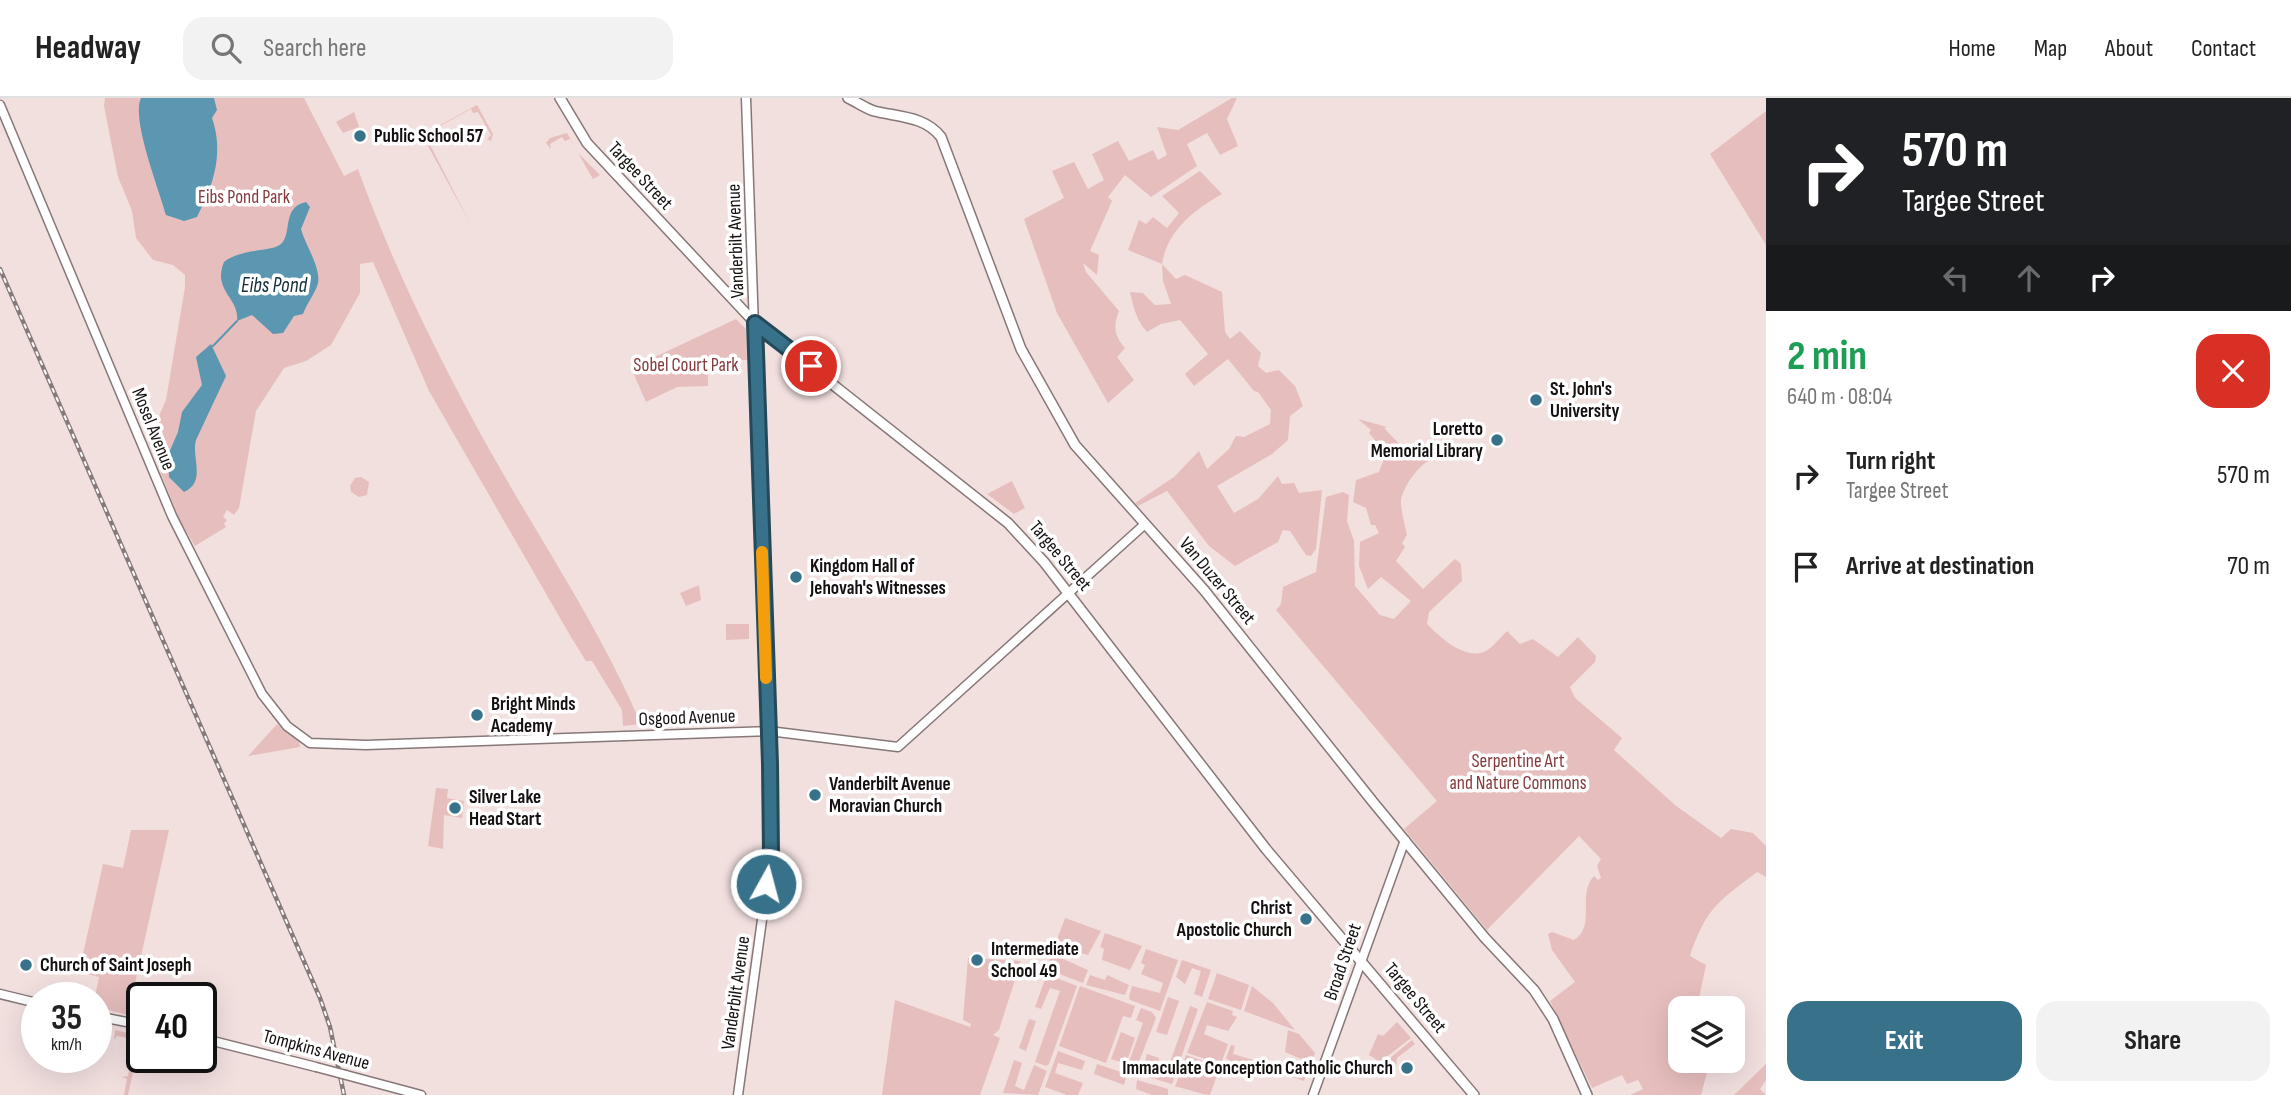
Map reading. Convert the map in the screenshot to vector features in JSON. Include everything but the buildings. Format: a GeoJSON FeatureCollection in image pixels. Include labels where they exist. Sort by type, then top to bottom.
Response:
{"type":"FeatureCollection","features":[{"type":"Feature","properties":{"kind":"main road","name":"Targee Street"},"geometry":{"type":"LineString","coordinates":[[560,98],[587,144],[755,323],[1008,523],[1069,592],[1247,826],[1474,1095]]}},
{"type":"Feature","properties":{"kind":"main road","name":"Van Duzer Street"},"geometry":{"type":"LineString","coordinates":[[848,98],[871,110],[906,117],[928,125],[941,137],[1021,349],[1075,445],[1204,590],[1490,944],[1537,994],[1553,1019],[1587,1095]]}},
{"type":"Feature","properties":{"kind":"street","name":"Vanderbilt Avenue"},"geometry":{"type":"LineString","coordinates":[[738,1095],[771,854],[746,98]]}},
{"type":"Feature","properties":{"kind":"street","name":"Mosel Avenue"},"geometry":{"type":"LineString","coordinates":[[0,105],[172,516],[262,694],[288,726],[310,743]]}},
{"type":"Feature","properties":{"kind":"street","name":"Osgood Avenue"},"geometry":{"type":"LineString","coordinates":[[310,743],[366,745],[769,731],[898,747],[1144,524]]}},
{"type":"Feature","properties":{"kind":"street","name":"Broad Street"},"geometry":{"type":"LineString","coordinates":[[1313,1095],[1405,840]]}},
{"type":"Feature","properties":{"kind":"street"},"geometry":{"type":"LineString","coordinates":[[0,994],[21,999]]}},
{"type":"Feature","properties":{"kind":"street","name":"Tompkins Avenue"},"geometry":{"type":"LineString","coordinates":[[217,1042],[421,1095]]}},
{"type":"Feature","properties":{"kind":"green space","name":"Eibs Pond Park"},"geometry":{"type":"Polygon","coordinates":[[[105,98],[304,98],[344,176],[358,169],[402,276],[452,381],[607,653],[641,724],[623,726],[622,710],[592,661],[586,661],[571,637],[429,391],[373,262],[360,264],[360,293],[331,345],[306,361],[284,368],[256,411],[239,508],[234,515],[227,510],[223,517],[227,520],[224,524],[226,527],[195,546],[180,521],[148,441],[166,400],[185,275],[173,265],[153,260],[136,238],[132,211],[118,177],[104,106],[105,98]]]}},
{"type":"Feature","properties":{"kind":"green space"},"geometry":{"type":"Polygon","coordinates":[[[1232,98],[1237,98],[1227,119],[1238,146],[1220,155],[1207,133],[1187,144],[1197,166],[1151,197],[1125,175],[1108,197],[1112,201],[1090,251],[1099,255],[1097,275],[1083,263],[1086,272],[1119,311],[1116,331],[1125,348],[1117,357],[1134,380],[1108,403],[1057,313],[1024,219],[1064,198],[1052,171],[1074,162],[1088,189],[1104,180],[1092,154],[1118,141],[1129,161],[1153,150],[1158,160],[1167,155],[1157,127],[1178,130],[1232,98]]]}},
{"type":"Feature","properties":{"kind":"green space"},"geometry":{"type":"Polygon","coordinates":[[[477,105],[493,134],[491,141],[487,139],[491,135],[478,112],[473,113],[471,109],[431,131],[431,136],[427,139],[471,225],[422,135],[477,105]]]}},
{"type":"Feature","properties":{"kind":"green space"},"geometry":{"type":"Polygon","coordinates":[[[1766,111],[1766,245],[1710,154],[1766,111]]]}},
{"type":"Feature","properties":{"kind":"green space"},"geometry":{"type":"Polygon","coordinates":[[[354,112],[359,127],[343,133],[336,122],[354,112]]]}},
{"type":"Feature","properties":{"kind":"green space"},"geometry":{"type":"Polygon","coordinates":[[[567,133],[577,151],[570,139],[565,141],[562,137],[550,144],[551,149],[546,143],[550,138],[567,133]]]}},
{"type":"Feature","properties":{"kind":"green space"},"geometry":{"type":"Polygon","coordinates":[[[578,153],[600,175],[593,179],[578,153]]]}},
{"type":"Feature","properties":{"kind":"green space"},"geometry":{"type":"Polygon","coordinates":[[[1200,171],[1222,194],[1183,223],[1170,241],[1162,264],[1128,250],[1139,220],[1146,224],[1153,217],[1167,228],[1179,213],[1162,196],[1200,171]]]}},
{"type":"Feature","properties":{"kind":"green space"},"geometry":{"type":"Polygon","coordinates":[[[1162,264],[1176,279],[1185,275],[1222,292],[1225,332],[1230,339],[1240,331],[1261,353],[1258,366],[1266,373],[1279,370],[1295,386],[1303,406],[1290,416],[1288,440],[1272,454],[1217,486],[1234,513],[1258,499],[1278,476],[1282,484],[1294,483],[1299,493],[1322,490],[1316,549],[1311,556],[1306,555],[1290,531],[1283,530],[1278,542],[1235,566],[1209,546],[1167,491],[1138,506],[1135,503],[1174,477],[1199,451],[1207,469],[1229,449],[1236,436],[1244,437],[1270,424],[1271,410],[1228,359],[1194,386],[1185,374],[1208,354],[1180,320],[1161,324],[1147,332],[1144,328],[1136,314],[1130,292],[1143,293],[1155,305],[1171,304],[1163,281],[1162,264]]]}},
{"type":"Feature","properties":{"kind":"green space","name":"Sobel Court Park"},"geometry":{"type":"Polygon","coordinates":[[[736,319],[746,329],[747,360],[708,361],[708,386],[677,387],[646,402],[631,368],[736,319]]]}},
{"type":"Feature","properties":{"kind":"green space","name":"Serpentine Art and Nature Commons"},"geometry":{"type":"Polygon","coordinates":[[[1358,419],[1387,427],[1384,428],[1404,449],[1433,451],[1433,459],[1417,470],[1402,497],[1407,535],[1402,543],[1405,547],[1396,561],[1423,589],[1455,559],[1461,564],[1462,581],[1429,612],[1427,624],[1454,646],[1470,653],[1486,651],[1507,631],[1520,644],[1533,639],[1558,657],[1578,637],[1596,656],[1595,662],[1570,687],[1575,698],[1622,738],[1614,750],[1675,805],[1721,838],[1731,829],[1753,833],[1766,846],[1766,877],[1757,872],[1732,891],[1708,916],[1696,940],[1690,956],[1706,965],[1700,996],[1668,996],[1668,1073],[1707,1073],[1701,1095],[1630,1095],[1643,1089],[1638,1080],[1627,1084],[1622,1075],[1592,1088],[1550,1001],[1575,982],[1552,950],[1548,934],[1552,932],[1574,940],[1581,934],[1586,918],[1589,884],[1594,876],[1598,880],[1601,878],[1597,866],[1601,859],[1579,836],[1487,930],[1404,829],[1437,801],[1276,610],[1281,604],[1283,587],[1316,572],[1326,497],[1343,492],[1349,495],[1347,521],[1354,541],[1355,586],[1380,615],[1394,619],[1411,601],[1381,577],[1368,589],[1359,566],[1360,542],[1379,533],[1375,525],[1371,525],[1366,508],[1353,502],[1356,480],[1379,472],[1386,454],[1369,433],[1371,430],[1358,419]]]}},
{"type":"Feature","properties":{"kind":"green space"},"geometry":{"type":"Polygon","coordinates":[[[361,477],[369,482],[367,495],[359,497],[351,492],[350,486],[355,478],[361,477]]]}},
{"type":"Feature","properties":{"kind":"green space"},"geometry":{"type":"Polygon","coordinates":[[[1012,481],[1025,508],[1014,514],[987,494],[1012,481]]]}},
{"type":"Feature","properties":{"kind":"green space"},"geometry":{"type":"Polygon","coordinates":[[[699,585],[701,600],[686,606],[680,593],[699,585]]]}},
{"type":"Feature","properties":{"kind":"green space"},"geometry":{"type":"Polygon","coordinates":[[[726,624],[749,624],[749,639],[726,640],[726,624]]]}},
{"type":"Feature","properties":{"kind":"green space"},"geometry":{"type":"Polygon","coordinates":[[[277,724],[299,741],[300,747],[248,756],[277,724]]]}},
{"type":"Feature","properties":{"kind":"green space"},"geometry":{"type":"Polygon","coordinates":[[[436,788],[448,789],[447,798],[464,801],[462,818],[444,815],[443,849],[428,846],[436,788]]]}},
{"type":"Feature","properties":{"kind":"green space"},"geometry":{"type":"Polygon","coordinates":[[[131,830],[169,830],[135,982],[126,982],[126,1014],[112,1011],[112,982],[98,982],[99,977],[79,972],[103,864],[123,868],[131,830]]]}},
{"type":"Feature","properties":{"kind":"green space"},"geometry":{"type":"Polygon","coordinates":[[[1065,918],[1101,931],[1088,955],[1064,948],[1061,958],[1088,970],[1083,983],[1046,969],[1065,918]]]}},
{"type":"Feature","properties":{"kind":"green space"},"geometry":{"type":"Polygon","coordinates":[[[1105,933],[1142,946],[1130,970],[1102,960],[1104,949],[1100,947],[1105,933]]]}},
{"type":"Feature","properties":{"kind":"green space"},"geometry":{"type":"Polygon","coordinates":[[[1146,949],[1178,960],[1160,1011],[1130,1000],[1129,997],[1132,986],[1160,993],[1163,983],[1141,974],[1145,965],[1141,963],[1146,949]]]}},
{"type":"Feature","properties":{"kind":"green space"},"geometry":{"type":"Polygon","coordinates":[[[968,958],[1021,961],[999,1030],[993,1035],[1000,1038],[980,1095],[882,1095],[895,1000],[970,1027],[971,1024],[963,1020],[968,958]]]}},
{"type":"Feature","properties":{"kind":"green space"},"geometry":{"type":"Polygon","coordinates":[[[1182,960],[1211,970],[1202,997],[1194,994],[1201,971],[1192,968],[1185,984],[1176,977],[1182,960]]]}},
{"type":"Feature","properties":{"kind":"green space"},"geometry":{"type":"Polygon","coordinates":[[[1217,973],[1249,985],[1241,1010],[1208,999],[1217,973]]]}},
{"type":"Feature","properties":{"kind":"green space"},"geometry":{"type":"Polygon","coordinates":[[[1047,974],[1077,986],[1046,1066],[1035,1062],[1060,991],[1050,988],[1041,1009],[1035,1007],[1047,974]]]}},
{"type":"Feature","properties":{"kind":"green space"},"geometry":{"type":"Polygon","coordinates":[[[1090,975],[1105,980],[1107,975],[1129,985],[1125,995],[1086,985],[1090,975]]]}},
{"type":"Feature","properties":{"kind":"green space"},"geometry":{"type":"Polygon","coordinates":[[[1080,986],[1135,1006],[1131,1018],[1123,1016],[1106,1063],[1059,1046],[1080,986]]]}},
{"type":"Feature","properties":{"kind":"green space"},"geometry":{"type":"Polygon","coordinates":[[[1252,986],[1273,1003],[1295,1030],[1244,1011],[1252,986]]]}},
{"type":"Feature","properties":{"kind":"green space"},"geometry":{"type":"Polygon","coordinates":[[[1168,997],[1179,1001],[1167,1035],[1156,1032],[1168,997]]]}},
{"type":"Feature","properties":{"kind":"green space"},"geometry":{"type":"Polygon","coordinates":[[[1207,1002],[1233,1011],[1232,1015],[1237,1017],[1228,1031],[1207,1025],[1204,1034],[1228,1044],[1221,1064],[1187,1053],[1207,1002]]]}},
{"type":"Feature","properties":{"kind":"green space"},"geometry":{"type":"Polygon","coordinates":[[[1190,1006],[1198,1009],[1172,1084],[1141,1075],[1147,1054],[1159,1058],[1157,1068],[1167,1071],[1190,1006]]]}},
{"type":"Feature","properties":{"kind":"green space"},"geometry":{"type":"Polygon","coordinates":[[[1141,1008],[1152,1012],[1156,1018],[1135,1072],[1126,1070],[1143,1023],[1136,1020],[1141,1008]]]}},
{"type":"Feature","properties":{"kind":"green space"},"geometry":{"type":"Polygon","coordinates":[[[1029,1019],[1036,1021],[1026,1051],[1019,1048],[1029,1019]]]}},
{"type":"Feature","properties":{"kind":"green space"},"geometry":{"type":"Polygon","coordinates":[[[1397,1022],[1411,1038],[1380,1062],[1369,1055],[1378,1034],[1383,1036],[1397,1022]]]}},
{"type":"Feature","properties":{"kind":"green space"},"geometry":{"type":"Polygon","coordinates":[[[115,1030],[126,1033],[126,1038],[117,1036],[114,1040],[115,1030]]]}},
{"type":"Feature","properties":{"kind":"green space"},"geometry":{"type":"Polygon","coordinates":[[[1288,1030],[1299,1034],[1315,1053],[1308,1072],[1303,1070],[1306,1061],[1285,1052],[1288,1030]]]}},
{"type":"Feature","properties":{"kind":"green space"},"geometry":{"type":"Polygon","coordinates":[[[1121,1032],[1135,1038],[1126,1064],[1111,1059],[1121,1032]]]}},
{"type":"Feature","properties":{"kind":"green space"},"geometry":{"type":"Polygon","coordinates":[[[1412,1040],[1415,1044],[1397,1058],[1396,1066],[1391,1071],[1392,1078],[1383,1068],[1384,1063],[1412,1040]]]}},
{"type":"Feature","properties":{"kind":"green space"},"geometry":{"type":"Polygon","coordinates":[[[1231,1045],[1235,1046],[1233,1054],[1306,1075],[1304,1081],[1269,1069],[1266,1075],[1254,1075],[1224,1065],[1226,1060],[1230,1061],[1226,1058],[1231,1045]]]}},
{"type":"Feature","properties":{"kind":"green space"},"geometry":{"type":"Polygon","coordinates":[[[1058,1051],[1085,1061],[1082,1070],[1058,1063],[1055,1073],[1083,1083],[1078,1095],[1067,1095],[1045,1087],[1058,1051]]]}},
{"type":"Feature","properties":{"kind":"green space"},"geometry":{"type":"Polygon","coordinates":[[[1186,1055],[1220,1067],[1210,1095],[1175,1087],[1186,1055]]]}},
{"type":"Feature","properties":{"kind":"green space"},"geometry":{"type":"Polygon","coordinates":[[[1014,1060],[1022,1063],[1015,1086],[1024,1090],[1034,1065],[1047,1071],[1038,1095],[1003,1093],[1014,1060]]]}},
{"type":"Feature","properties":{"kind":"green space"},"geometry":{"type":"Polygon","coordinates":[[[1097,1064],[1127,1074],[1124,1085],[1094,1074],[1097,1064]]]}},
{"type":"Feature","properties":{"kind":"green space"},"geometry":{"type":"Polygon","coordinates":[[[1766,1064],[1766,1080],[1760,1089],[1766,1095],[1734,1095],[1766,1064]]]}},
{"type":"Feature","properties":{"kind":"green space"},"geometry":{"type":"Polygon","coordinates":[[[129,1073],[133,1073],[128,1095],[124,1095],[127,1079],[122,1077],[128,1076],[129,1073]]]}},
{"type":"Feature","properties":{"kind":"green space"},"geometry":{"type":"Polygon","coordinates":[[[1137,1080],[1168,1089],[1168,1095],[1152,1095],[1136,1089],[1137,1080]]]}},
{"type":"Feature","properties":{"kind":"water"},"geometry":{"type":"Polygon","coordinates":[[[141,98],[214,98],[217,110],[212,118],[217,156],[208,193],[197,217],[184,221],[166,215],[143,137],[139,108],[141,98]]]}},
{"type":"Feature","properties":{"kind":"water","name":"Eibs Pond"},"geometry":{"type":"Polygon","coordinates":[[[306,202],[310,207],[301,229],[315,263],[318,283],[303,314],[294,316],[283,333],[273,334],[252,315],[237,321],[235,306],[221,280],[224,262],[240,254],[278,246],[285,238],[290,214],[298,205],[306,202]]]}},
{"type":"Feature","properties":{"kind":"water"},"geometry":{"type":"Polygon","coordinates":[[[211,344],[226,376],[196,440],[195,482],[184,492],[169,477],[168,455],[178,432],[182,412],[202,385],[196,357],[211,344]]]}},
{"type":"Feature","properties":{"kind":"waterway"},"geometry":{"type":"LineString","coordinates":[[213,346],[237,321]]}},
{"type":"Feature","properties":{"kind":"railway"},"geometry":{"type":"LineString","coordinates":[[0,269],[320,998],[330,1027],[344,1095]]}},
{"type":"Feature","properties":{"kind":"slow traffic"},"geometry":{"type":"LineString","coordinates":[[762,552],[766,678]]}},
{"type":"Feature","properties":{"kind":"place","name":"Public School 57"},"geometry":{"type":"Point","coordinates":[360,136]}},
{"type":"Feature","properties":{"kind":"place","name":"St. John's University"},"geometry":{"type":"Point","coordinates":[1536,400]}},
{"type":"Feature","properties":{"kind":"place","name":"Loretto Memorial Library"},"geometry":{"type":"Point","coordinates":[1497,440]}},
{"type":"Feature","properties":{"kind":"place","name":"Kingdom Hall of Jehovah's Witnesses"},"geometry":{"type":"Point","coordinates":[796,577]}},
{"type":"Feature","properties":{"kind":"place","name":"Bright Minds Academy"},"geometry":{"type":"Point","coordinates":[477,715]}},
{"type":"Feature","properties":{"kind":"place","name":"Vanderbilt Avenue Moravian Church"},"geometry":{"type":"Point","coordinates":[815,795]}},
{"type":"Feature","properties":{"kind":"place","name":"Silver Lake Head Start"},"geometry":{"type":"Point","coordinates":[455,808]}},
{"type":"Feature","properties":{"kind":"place","name":"Christ Apostolic Church"},"geometry":{"type":"Point","coordinates":[1306,919]}},
{"type":"Feature","properties":{"kind":"place","name":"Intermediate School 49"},"geometry":{"type":"Point","coordinates":[977,960]}},
{"type":"Feature","properties":{"kind":"place","name":"Church of Saint Joseph"},"geometry":{"type":"Point","coordinates":[26,965]}},
{"type":"Feature","properties":{"kind":"place","name":"Immaculate Conception Catholic Church"},"geometry":{"type":"Point","coordinates":[1407,1068]}},
{"type":"Feature","properties":{"kind":"route"},"geometry":{"type":"LineString","coordinates":[[766,884],[771,854],[770,764],[755,323],[811,366]]}}]}
